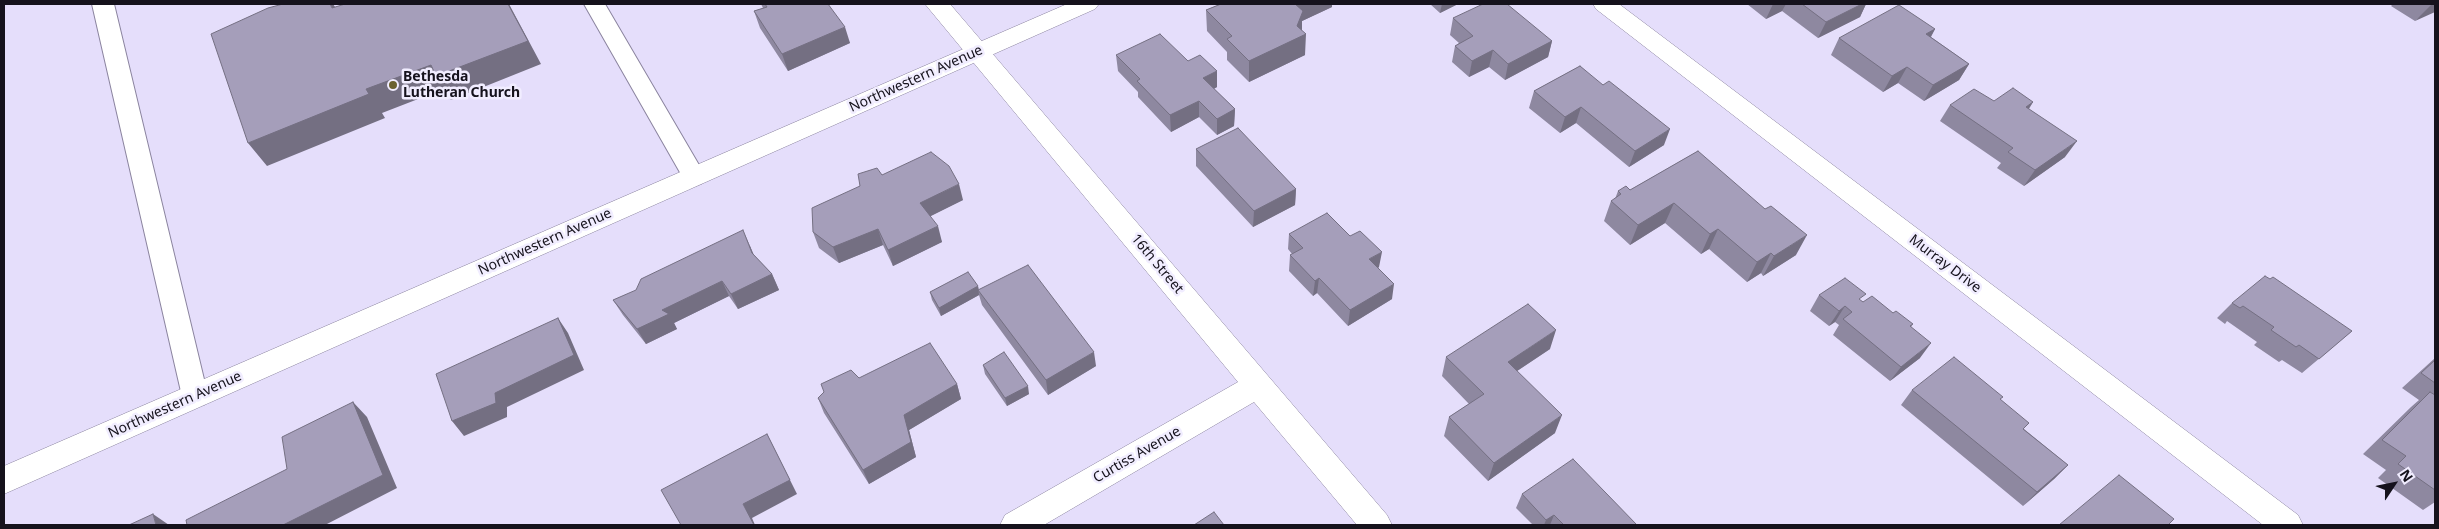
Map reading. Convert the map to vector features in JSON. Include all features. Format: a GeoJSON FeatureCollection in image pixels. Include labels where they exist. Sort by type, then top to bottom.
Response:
{"type":"FeatureCollection","features":[{"type":"Feature","properties":{"kind":"street","name":"16th Street"},"geometry":{"type":"LineString","coordinates":[[937,4],[1376,525]]}},
{"type":"Feature","properties":{"kind":"street","name":"Northwestern Avenue"},"geometry":{"type":"LineString","coordinates":[[4,480],[1087,4]]}},
{"type":"Feature","properties":{"kind":"street","name":"Murray Drive"},"geometry":{"type":"LineString","coordinates":[[1604,4],[2287,525]]}},
{"type":"Feature","properties":{"kind":"street","name":"Curtiss Avenue"},"geometry":{"type":"LineString","coordinates":[[1016,525],[1258,385]]}},
{"type":"Feature","properties":{"kind":"lane"},"geometry":{"type":"LineString","coordinates":[[102,4],[195,396]]}},
{"type":"Feature","properties":{"kind":"lane"},"geometry":{"type":"LineString","coordinates":[[595,4],[694,177]]}},
{"type":"Feature","properties":{"kind":"building"},"geometry":{"type":"Polygon","coordinates":[[[283,4],[330,4],[332,8],[345,4],[508,4],[528,41],[436,76],[431,65],[366,89],[369,94],[248,143],[211,34],[268,8],[283,4]]]}},
{"type":"Feature","properties":{"kind":"building"},"geometry":{"type":"Polygon","coordinates":[[[765,4],[828,4],[845,27],[782,54],[754,11],[767,7],[765,4]]]}},
{"type":"Feature","properties":{"kind":"building"},"geometry":{"type":"Polygon","coordinates":[[[1221,4],[1295,4],[1303,11],[1297,26],[1306,34],[1249,61],[1227,39],[1232,36],[1206,10],[1221,4]]]}},
{"type":"Feature","properties":{"kind":"building"},"geometry":{"type":"Polygon","coordinates":[[[1483,4],[1507,4],[1552,41],[1508,64],[1493,50],[1472,61],[1455,46],[1473,36],[1453,18],[1483,4]]]}},
{"type":"Feature","properties":{"kind":"building"},"geometry":{"type":"Polygon","coordinates":[[[1802,4],[1862,4],[1826,22],[1802,4]]]}},
{"type":"Feature","properties":{"kind":"building"},"geometry":{"type":"Polygon","coordinates":[[[1899,5],[1935,29],[1926,34],[1969,64],[1933,85],[1907,67],[1892,76],[1839,38],[1899,5]]]}},
{"type":"Feature","properties":{"kind":"building"},"geometry":{"type":"Polygon","coordinates":[[[1160,34],[1188,61],[1200,55],[1217,71],[1203,78],[1235,109],[1217,119],[1199,101],[1170,115],[1137,81],[1140,79],[1116,55],[1160,34]]]}},
{"type":"Feature","properties":{"kind":"building"},"geometry":{"type":"Polygon","coordinates":[[[1580,66],[1603,85],[1609,81],[1670,129],[1635,151],[1581,107],[1565,117],[1534,91],[1580,66]]]}},
{"type":"Feature","properties":{"kind":"building"},"geometry":{"type":"Polygon","coordinates":[[[2013,88],[2033,102],[2026,107],[2077,141],[2035,170],[2008,152],[2013,148],[1950,105],[1974,89],[1994,101],[2013,88]]]}},
{"type":"Feature","properties":{"kind":"building"},"geometry":{"type":"Polygon","coordinates":[[[1238,128],[1296,189],[1254,211],[1196,149],[1238,128]]]}},
{"type":"Feature","properties":{"kind":"building"},"geometry":{"type":"Polygon","coordinates":[[[1698,151],[1765,209],[1771,206],[1807,235],[1774,256],[1771,253],[1757,262],[1718,229],[1710,234],[1674,203],[1638,225],[1611,201],[1621,194],[1618,191],[1626,186],[1630,190],[1698,151]]]}},
{"type":"Feature","properties":{"kind":"building"},"geometry":{"type":"Polygon","coordinates":[[[931,152],[949,166],[959,184],[920,203],[938,226],[888,250],[878,229],[833,247],[813,232],[812,208],[860,186],[858,174],[877,168],[882,175],[931,152]]]}},
{"type":"Feature","properties":{"kind":"building"},"geometry":{"type":"Polygon","coordinates":[[[1327,213],[1350,236],[1360,231],[1382,252],[1369,259],[1394,284],[1350,310],[1319,278],[1315,281],[1290,255],[1303,248],[1289,234],[1327,213]]]}},
{"type":"Feature","properties":{"kind":"building"},"geometry":{"type":"Polygon","coordinates":[[[743,230],[752,253],[772,274],[731,294],[722,281],[662,310],[669,314],[637,329],[613,300],[636,290],[641,279],[743,230]]]}},
{"type":"Feature","properties":{"kind":"building"},"geometry":{"type":"Polygon","coordinates":[[[1028,265],[1094,352],[1046,380],[978,290],[1028,265]]]}},
{"type":"Feature","properties":{"kind":"building"},"geometry":{"type":"Polygon","coordinates":[[[968,272],[978,286],[939,308],[930,292],[968,272]]]}},
{"type":"Feature","properties":{"kind":"building"},"geometry":{"type":"Polygon","coordinates":[[[2265,276],[2270,279],[2273,277],[2352,331],[2319,359],[2299,345],[2296,347],[2271,330],[2274,327],[2243,306],[2240,308],[2232,303],[2265,276]]]}},
{"type":"Feature","properties":{"kind":"building"},"geometry":{"type":"Polygon","coordinates":[[[1845,278],[1866,294],[1859,299],[1863,302],[1872,296],[1893,313],[1896,311],[1913,324],[1910,326],[1931,343],[1901,367],[1843,319],[1852,312],[1845,306],[1839,311],[1819,295],[1845,278]]]}},
{"type":"Feature","properties":{"kind":"building"},"geometry":{"type":"Polygon","coordinates":[[[1528,304],[1556,330],[1508,362],[1562,415],[1494,463],[1449,417],[1484,394],[1446,357],[1528,304]]]}},
{"type":"Feature","properties":{"kind":"building"},"geometry":{"type":"Polygon","coordinates":[[[558,318],[574,355],[495,393],[496,403],[452,421],[436,374],[558,318]]]}},
{"type":"Feature","properties":{"kind":"building"},"geometry":{"type":"Polygon","coordinates":[[[930,343],[957,384],[904,415],[911,442],[863,470],[818,398],[824,392],[821,384],[851,370],[859,378],[930,343]]]}},
{"type":"Feature","properties":{"kind":"building"},"geometry":{"type":"Polygon","coordinates":[[[1004,352],[1028,386],[1005,398],[983,365],[1004,352]]]}},
{"type":"Feature","properties":{"kind":"building"},"geometry":{"type":"Polygon","coordinates":[[[1954,357],[2003,397],[2000,399],[2029,423],[2023,429],[2068,465],[2037,492],[1912,390],[1954,357]]]}},
{"type":"Feature","properties":{"kind":"building"},"geometry":{"type":"Polygon","coordinates":[[[2435,360],[2435,383],[2421,373],[2435,360]]]}},
{"type":"Feature","properties":{"kind":"building"},"geometry":{"type":"Polygon","coordinates":[[[2430,392],[2435,395],[2435,490],[2398,464],[2406,456],[2382,440],[2430,392]]]}},
{"type":"Feature","properties":{"kind":"building"},"geometry":{"type":"Polygon","coordinates":[[[353,402],[383,475],[283,525],[187,525],[186,520],[287,469],[282,437],[353,402]]]}},
{"type":"Feature","properties":{"kind":"building"},"geometry":{"type":"Polygon","coordinates":[[[767,434],[790,480],[743,504],[754,525],[681,525],[661,490],[767,434]]]}},
{"type":"Feature","properties":{"kind":"building"},"geometry":{"type":"Polygon","coordinates":[[[1573,459],[1637,525],[1564,525],[1554,515],[1546,520],[1522,494],[1573,459]]]}},
{"type":"Feature","properties":{"kind":"building"},"geometry":{"type":"Polygon","coordinates":[[[2119,475],[2174,519],[2168,525],[2059,525],[2119,475]]]}},
{"type":"Feature","properties":{"kind":"building"},"geometry":{"type":"Polygon","coordinates":[[[1214,512],[1224,525],[1194,525],[1214,512]]]}},
{"type":"Feature","properties":{"kind":"building"},"geometry":{"type":"Polygon","coordinates":[[[153,514],[156,525],[129,525],[153,514]]]}},
{"type":"Feature","properties":{"kind":"place","name":"Bethesda Lutheran Church"},"geometry":{"type":"Point","coordinates":[393,85]}}]}
